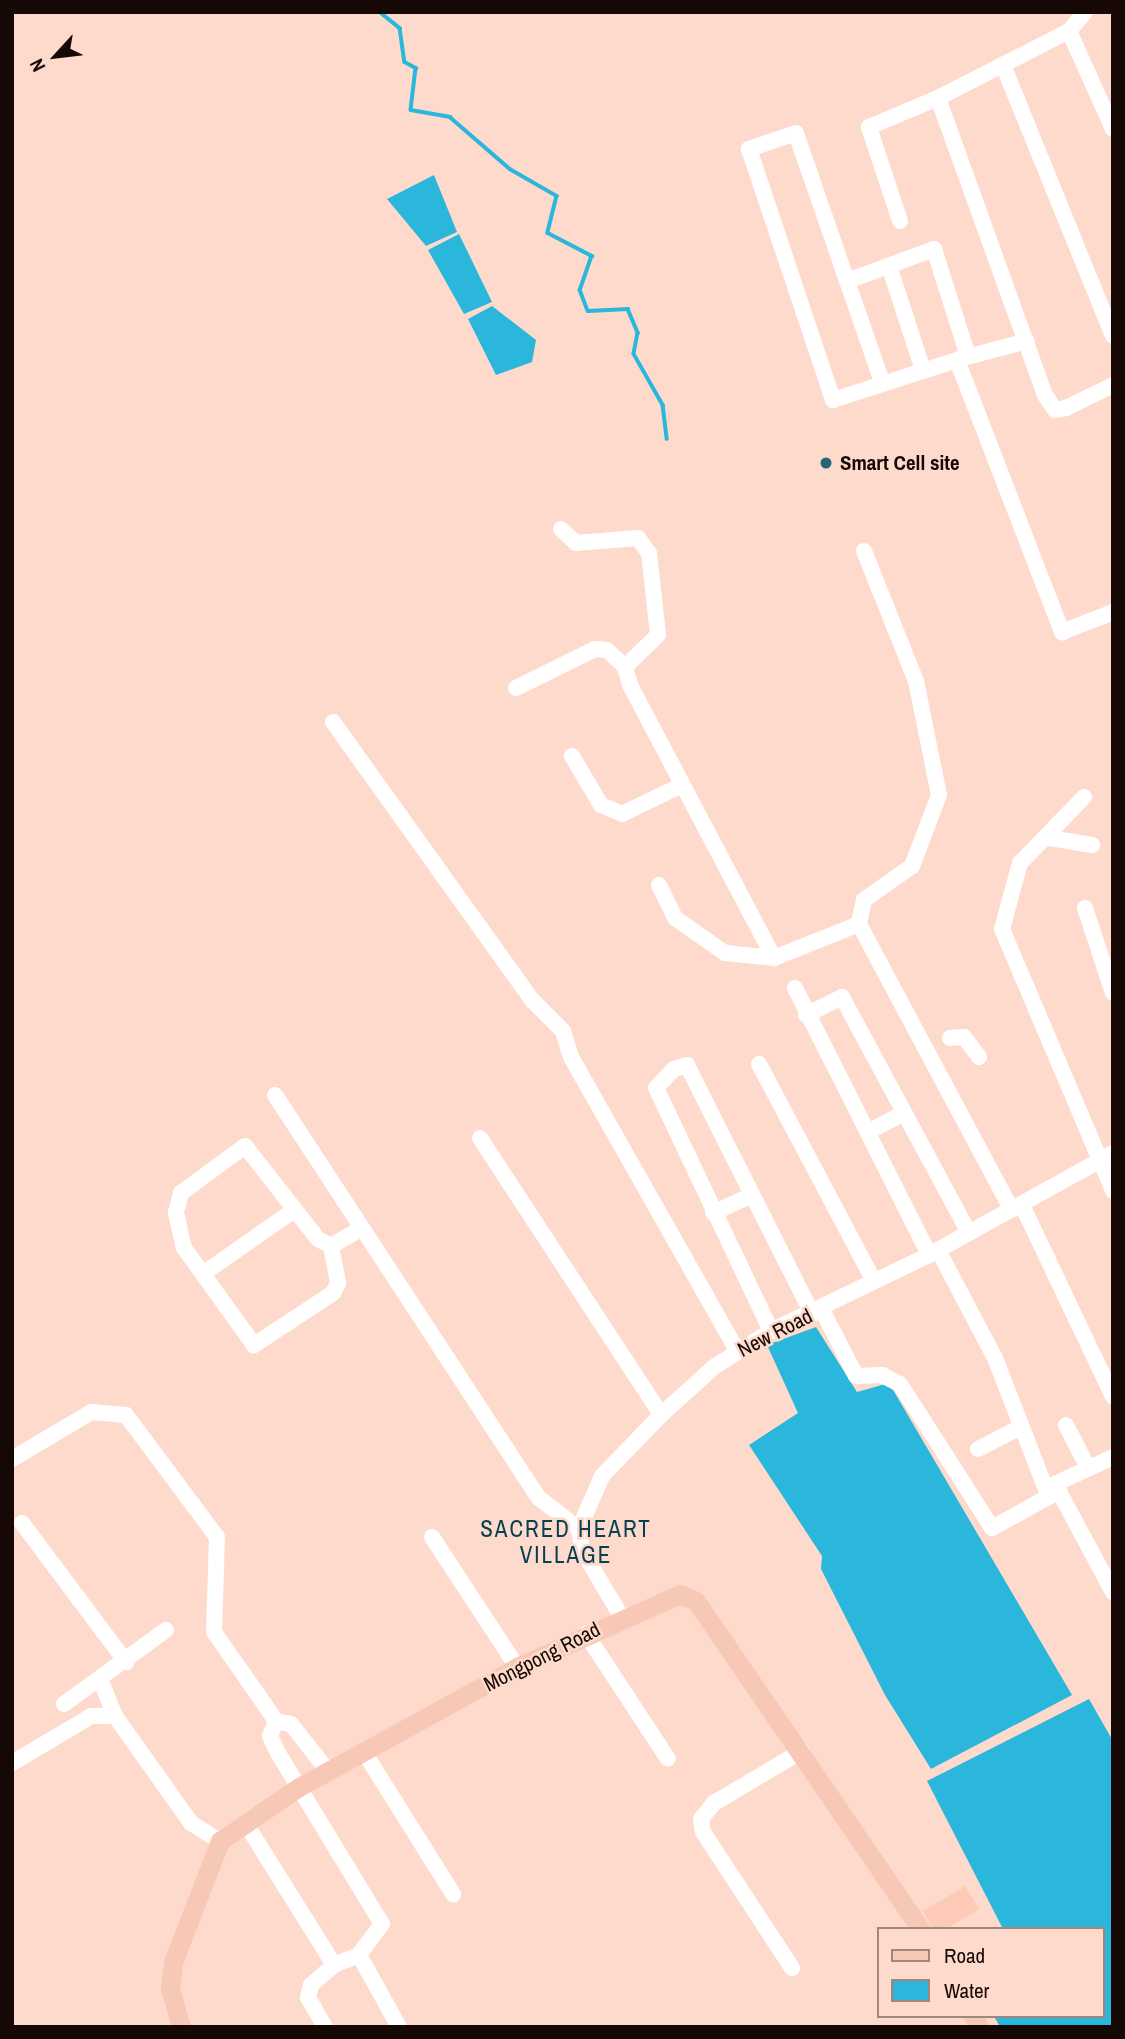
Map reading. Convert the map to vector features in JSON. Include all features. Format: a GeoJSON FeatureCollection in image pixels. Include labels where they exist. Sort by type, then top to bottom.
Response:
{"type":"FeatureCollection","features":[{"type":"Feature","properties":{"kind":"main road","name":"Mongpong Road"},"geometry":{"type":"LineString","coordinates":[[220,1841],[299,1787],[517,1667],[621,1616],[688,1595],[802,1751],[920,1927]]}},
{"type":"Feature","properties":{"kind":"main road"},"geometry":{"type":"LineString","coordinates":[[181,2027],[170,1988],[173,1962],[220,1841]]}},
{"type":"Feature","properties":{"kind":"street"},"geometry":{"type":"LineString","coordinates":[[900,221],[869,127],[938,98],[1069,31],[1085,12]]}},
{"type":"Feature","properties":{"kind":"street"},"geometry":{"type":"LineString","coordinates":[[1069,31],[1113,129]]}},
{"type":"Feature","properties":{"kind":"street"},"geometry":{"type":"LineString","coordinates":[[1003,65],[1113,336]]}},
{"type":"Feature","properties":{"kind":"street"},"geometry":{"type":"LineString","coordinates":[[938,98],[1055,410],[1113,385]]}},
{"type":"Feature","properties":{"kind":"street"},"geometry":{"type":"LineString","coordinates":[[882,382],[796,133],[749,149],[833,400],[882,382],[1027,341]]}},
{"type":"Feature","properties":{"kind":"street"},"geometry":{"type":"LineString","coordinates":[[847,281],[934,249],[962,358],[1062,632],[1113,612]]}},
{"type":"Feature","properties":{"kind":"street"},"geometry":{"type":"LineString","coordinates":[[888,265],[923,370]]}},
{"type":"Feature","properties":{"kind":"street"},"geometry":{"type":"LineString","coordinates":[[561,529],[576,543],[638,538],[649,553],[658,635],[625,667]]}},
{"type":"Feature","properties":{"kind":"street"},"geometry":{"type":"LineString","coordinates":[[864,551],[916,681],[939,796],[912,866],[864,900],[859,924],[1017,1208],[1113,1397]]}},
{"type":"Feature","properties":{"kind":"street"},"geometry":{"type":"LineString","coordinates":[[516,688],[595,649],[607,650],[625,667],[682,785],[774,958]]}},
{"type":"Feature","properties":{"kind":"street"},"geometry":{"type":"LineString","coordinates":[[333,722],[532,1000],[563,1031],[570,1057],[737,1352]]}},
{"type":"Feature","properties":{"kind":"street"},"geometry":{"type":"LineString","coordinates":[[572,756],[601,805],[622,814],[682,785]]}},
{"type":"Feature","properties":{"kind":"street"},"geometry":{"type":"LineString","coordinates":[[1084,797],[1050,838],[1020,863],[1002,929],[1107,1157],[1113,1191]]}},
{"type":"Feature","properties":{"kind":"street"},"geometry":{"type":"LineString","coordinates":[[1050,838],[1092,845]]}},
{"type":"Feature","properties":{"kind":"street"},"geometry":{"type":"LineString","coordinates":[[659,885],[675,918],[699,940],[725,953],[774,958],[859,924]]}},
{"type":"Feature","properties":{"kind":"street"},"geometry":{"type":"LineString","coordinates":[[1085,908],[1113,993]]}},
{"type":"Feature","properties":{"kind":"street"},"geometry":{"type":"LineString","coordinates":[[795,988],[806,1015],[868,1132],[995,1358],[1021,1427],[1054,1494],[1113,1592]]}},
{"type":"Feature","properties":{"kind":"street"},"geometry":{"type":"LineString","coordinates":[[806,1015],[842,997],[969,1233]]}},
{"type":"Feature","properties":{"kind":"street"},"geometry":{"type":"LineString","coordinates":[[931,1054],[953,1033],[964,1037],[979,1057]]}},
{"type":"Feature","properties":{"kind":"street"},"geometry":{"type":"LineString","coordinates":[[759,1064],[874,1281]]}},
{"type":"Feature","properties":{"kind":"street"},"geometry":{"type":"LineString","coordinates":[[771,1331],[656,1088],[674,1069],[687,1065],[752,1195],[856,1376],[882,1375],[900,1384],[992,1528],[1054,1494]]}},
{"type":"Feature","properties":{"kind":"street"},"geometry":{"type":"LineString","coordinates":[[275,1095],[539,1498],[579,1529],[582,1550],[621,1616]]}},
{"type":"Feature","properties":{"kind":"street"},"geometry":{"type":"LineString","coordinates":[[868,1132],[904,1113]]}},
{"type":"Feature","properties":{"kind":"street"},"geometry":{"type":"LineString","coordinates":[[480,1138],[661,1415]]}},
{"type":"Feature","properties":{"kind":"street"},"geometry":{"type":"LineString","coordinates":[[245,1146],[293,1212],[331,1246],[338,1283],[333,1293],[254,1345],[177,1230],[181,1193],[245,1146]]}},
{"type":"Feature","properties":{"kind":"street","name":"New Road"},"geometry":{"type":"LineString","coordinates":[[579,1529],[602,1476],[661,1415],[737,1352],[771,1331],[817,1312],[934,1252],[1107,1157]]}},
{"type":"Feature","properties":{"kind":"street"},"geometry":{"type":"LineString","coordinates":[[713,1213],[752,1195]]}},
{"type":"Feature","properties":{"kind":"street"},"geometry":{"type":"LineString","coordinates":[[204,1273],[293,1212]]}},
{"type":"Feature","properties":{"kind":"street"},"geometry":{"type":"LineString","coordinates":[[331,1246],[361,1229]]}},
{"type":"Feature","properties":{"kind":"street"},"geometry":{"type":"LineString","coordinates":[[12,1459],[91,1412],[126,1415],[216,1537],[214,1633],[276,1721],[291,1724],[328,1771]]}},
{"type":"Feature","properties":{"kind":"street"},"geometry":{"type":"LineString","coordinates":[[1066,1424],[1087,1468]]}},
{"type":"Feature","properties":{"kind":"street"},"geometry":{"type":"LineString","coordinates":[[978,1449],[1021,1427]]}},
{"type":"Feature","properties":{"kind":"street"},"geometry":{"type":"LineString","coordinates":[[1054,1494],[1055,1484],[1113,1457]]}},
{"type":"Feature","properties":{"kind":"street"},"geometry":{"type":"LineString","coordinates":[[22,1522],[126,1662]]}},
{"type":"Feature","properties":{"kind":"street"},"geometry":{"type":"LineString","coordinates":[[432,1537],[517,1667]]}},
{"type":"Feature","properties":{"kind":"street"},"geometry":{"type":"LineString","coordinates":[[64,1704],[126,1662],[166,1630]]}},
{"type":"Feature","properties":{"kind":"street"},"geometry":{"type":"LineString","coordinates":[[586,1634],[668,1759]]}},
{"type":"Feature","properties":{"kind":"street"},"geometry":{"type":"LineString","coordinates":[[100,1679],[115,1716],[185,1815],[220,1841]]}},
{"type":"Feature","properties":{"kind":"street"},"geometry":{"type":"LineString","coordinates":[[12,1763],[91,1717],[115,1716]]}},
{"type":"Feature","properties":{"kind":"street"},"geometry":{"type":"LineString","coordinates":[[276,1721],[270,1736],[382,1924],[359,1955],[334,1965],[311,1984],[308,1998],[325,2027]]}},
{"type":"Feature","properties":{"kind":"street"},"geometry":{"type":"LineString","coordinates":[[792,1968],[701,1819],[714,1803],[802,1751]]}},
{"type":"Feature","properties":{"kind":"street"},"geometry":{"type":"LineString","coordinates":[[364,1752],[453,1894]]}},
{"type":"Feature","properties":{"kind":"street"},"geometry":{"type":"LineString","coordinates":[[246,1824],[334,1965]]}},
{"type":"Feature","properties":{"kind":"street"},"geometry":{"type":"LineString","coordinates":[[359,1955],[399,2027]]}},
{"type":"Feature","properties":{"kind":"shaded area"},"geometry":{"type":"Polygon","coordinates":[[[965,1886],[979,1909],[949,1927],[932,1927],[923,1911],[965,1886]]]}},
{"type":"Feature","properties":{"kind":"water"},"geometry":{"type":"Polygon","coordinates":[[[434,175],[457,232],[426,246],[387,199],[434,175]]]}},
{"type":"Feature","properties":{"kind":"water"},"geometry":{"type":"Polygon","coordinates":[[[459,234],[492,302],[464,314],[428,250],[459,234]]]}},
{"type":"Feature","properties":{"kind":"water"},"geometry":{"type":"Polygon","coordinates":[[[492,306],[536,340],[532,362],[496,375],[468,319],[492,306]]]}},
{"type":"Feature","properties":{"kind":"water"},"geometry":{"type":"Polygon","coordinates":[[[816,1327],[857,1392],[889,1383],[1072,1695],[931,1769],[885,1695],[821,1569],[822,1556],[749,1445],[798,1413],[767,1345],[816,1327]]]}},
{"type":"Feature","properties":{"kind":"water"},"geometry":{"type":"Polygon","coordinates":[[[1089,1699],[1113,1741],[1113,2027],[1000,2027],[995,2018],[1104,2018],[1104,1927],[1002,1927],[927,1781],[1089,1699]]]}},
{"type":"Feature","properties":{"kind":"waterway"},"geometry":{"type":"LineString","coordinates":[[380,12],[400,28],[405,62],[416,68],[411,110],[450,117],[510,169],[557,196],[548,233],[592,256],[580,290],[588,311],[628,309],[638,333],[634,354],[663,405],[667,439]]}},
{"type":"Feature","properties":{"kind":"place","name":"Smart Cell site"},"geometry":{"type":"Point","coordinates":[826,463]}},
{"type":"Feature","properties":{"kind":"district","name":"SACRED HEART VILLAGE"},"geometry":{"type":"Point","coordinates":[566,1542]}}]}
